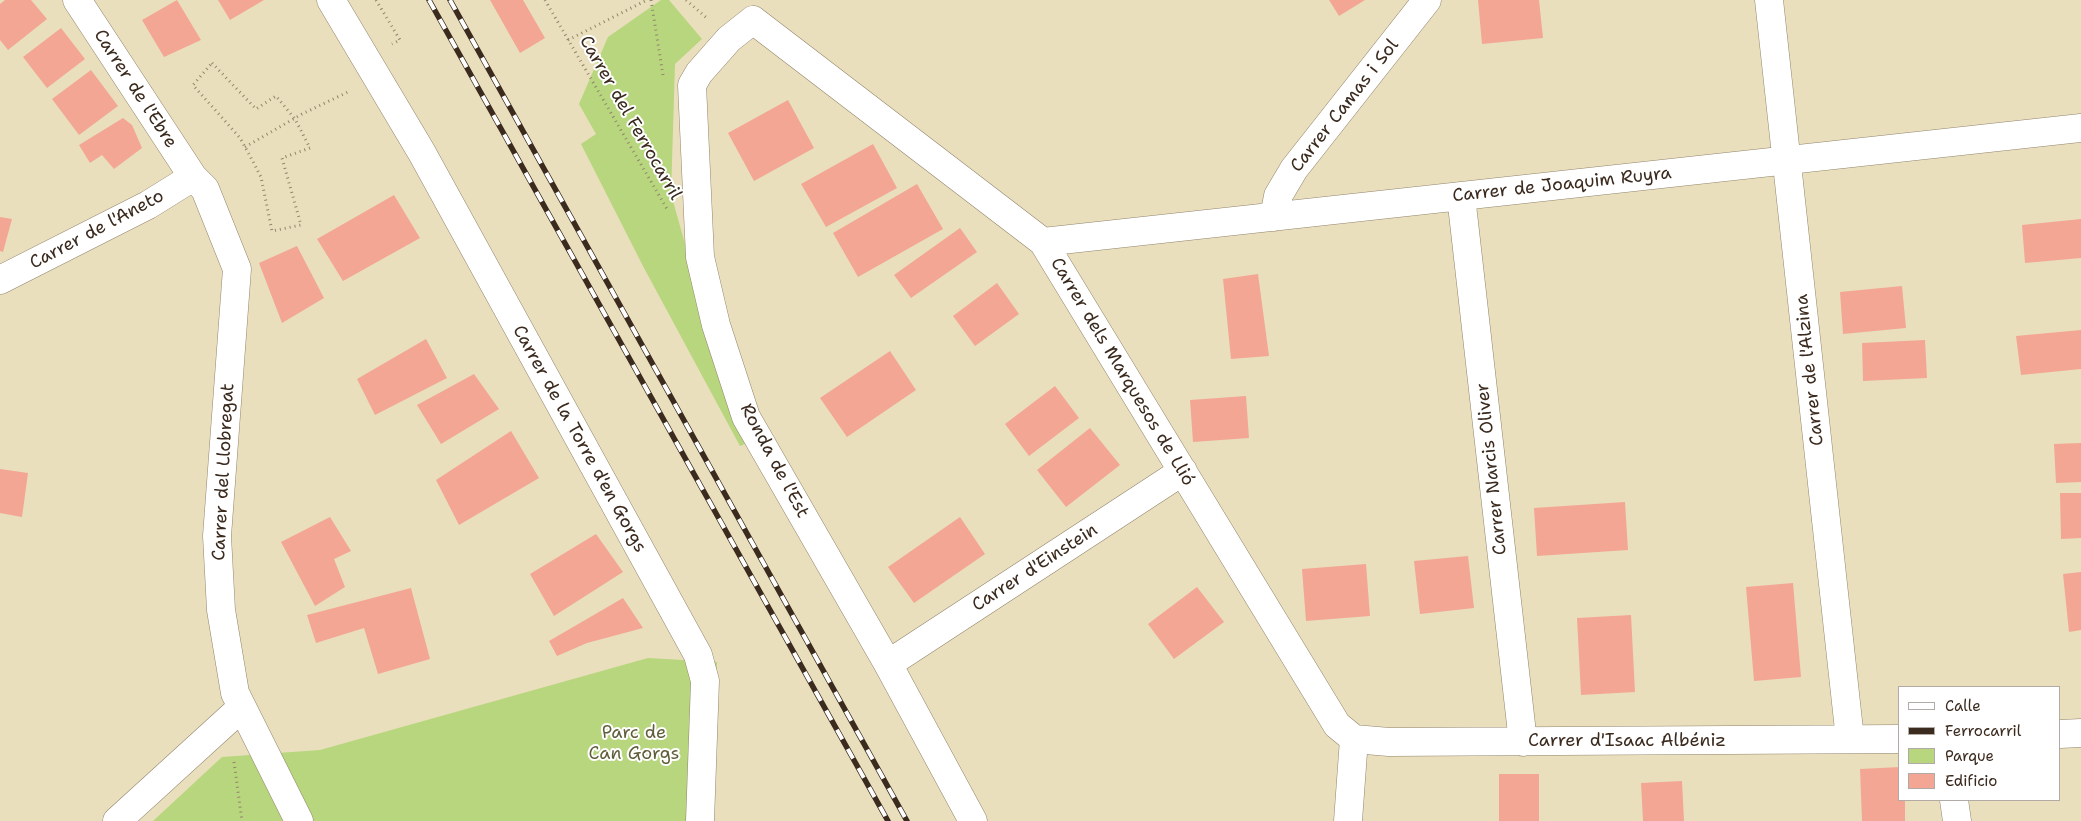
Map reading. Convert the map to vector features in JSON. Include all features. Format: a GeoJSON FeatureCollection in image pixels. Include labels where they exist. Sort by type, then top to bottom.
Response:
{"type":"FeatureCollection","features":[{"type":"Feature","properties":{"kind":"street","name":"Carrer de l'Ebre"},"geometry":{"type":"LineString","coordinates":[[77,0],[192,177]]}},
{"type":"Feature","properties":{"kind":"street","name":"Carrer de la Torre d'en Gorgs"},"geometry":{"type":"LineString","coordinates":[[331,0],[368,82],[422,153],[698,655],[705,681],[700,821]]}},
{"type":"Feature","properties":{"kind":"street","name":"Carrer Camas i Sol"},"geometry":{"type":"LineString","coordinates":[[1274,217],[1278,196],[1294,169],[1427,0]]}},
{"type":"Feature","properties":{"kind":"street","name":"Carrer de l'Alzina"},"geometry":{"type":"LineString","coordinates":[[1769,0],[1850,739]]}},
{"type":"Feature","properties":{"kind":"street","name":"Carrer dels Marquesos de Llió"},"geometry":{"type":"LineString","coordinates":[[753,10],[1043,242],[1337,725],[1354,739]]}},
{"type":"Feature","properties":{"kind":"street","name":"Ronda de l'Est"},"geometry":{"type":"LineString","coordinates":[[753,10],[699,73],[692,86],[700,257],[716,325],[746,417],[888,664],[973,821]]}},
{"type":"Feature","properties":{"kind":"street","name":"Carrer de Joaquim Ruyra"},"geometry":{"type":"LineString","coordinates":[[1043,242],[2081,128]]}},
{"type":"Feature","properties":{"kind":"street","name":"Carrer de l'Aneto"},"geometry":{"type":"LineString","coordinates":[[0,280],[148,205],[192,177]]}},
{"type":"Feature","properties":{"kind":"street","name":"Carrer del Llobregat"},"geometry":{"type":"LineString","coordinates":[[192,177],[205,189],[237,269],[217,536],[221,610],[235,693],[299,821]]}},
{"type":"Feature","properties":{"kind":"street","name":"Carrer Narcis Oliver"},"geometry":{"type":"LineString","coordinates":[[1461,196],[1523,742]]}},
{"type":"Feature","properties":{"kind":"street","name":"Carrer d'Einstein"},"geometry":{"type":"LineString","coordinates":[[888,664],[1182,471]]}},
{"type":"Feature","properties":{"kind":"street"},"geometry":{"type":"LineString","coordinates":[[117,821],[241,708]]}},
{"type":"Feature","properties":{"kind":"street"},"geometry":{"type":"LineString","coordinates":[[2061,734],[2081,733]]}},
{"type":"Feature","properties":{"kind":"street","name":"Carrer d'Isaac Albéniz"},"geometry":{"type":"LineString","coordinates":[[1354,739],[1390,742],[1523,742],[1898,739]]}},
{"type":"Feature","properties":{"kind":"street"},"geometry":{"type":"LineString","coordinates":[[1348,821],[1354,739]]}},
{"type":"Feature","properties":{"kind":"street"},"geometry":{"type":"LineString","coordinates":[[1954,801],[1957,821]]}},
{"type":"Feature","properties":{"kind":"path"},"geometry":{"type":"LineString","coordinates":[[376,0],[400,40],[384,48]]}},
{"type":"Feature","properties":{"kind":"path","name":"Carrer del Ferrocarril"},"geometry":{"type":"LineString","coordinates":[[545,0],[672,217]]}},
{"type":"Feature","properties":{"kind":"path"},"geometry":{"type":"LineString","coordinates":[[568,40],[647,0]]}},
{"type":"Feature","properties":{"kind":"path"},"geometry":{"type":"LineString","coordinates":[[686,0],[711,22]]}},
{"type":"Feature","properties":{"kind":"path"},"geometry":{"type":"LineString","coordinates":[[212,63],[256,109],[276,96],[295,118],[310,148],[282,158],[301,225],[272,231],[261,177],[240,138],[193,85],[212,63]]}},
{"type":"Feature","properties":{"kind":"path"},"geometry":{"type":"LineString","coordinates":[[245,148],[295,118],[368,82]]}},
{"type":"Feature","properties":{"kind":"path"},"geometry":{"type":"LineString","coordinates":[[233,755],[242,821]]}},
{"type":"Feature","properties":{"kind":"green space"},"geometry":{"type":"Polygon","coordinates":[[[661,0],[669,0],[702,39],[675,64],[671,194],[694,276],[752,441],[740,446],[644,268],[581,144],[596,134],[579,104],[608,37],[661,0]]]}},
{"type":"Feature","properties":{"kind":"green space","name":"Parc de Can Gorgs"},"geometry":{"type":"Polygon","coordinates":[[[648,658],[717,662],[711,821],[153,821],[222,757],[320,750],[648,658]]]}},
{"type":"Feature","properties":{"kind":"building"},"geometry":{"type":"Polygon","coordinates":[[[5,0],[31,0],[47,19],[8,50],[0,40],[0,4],[5,0]]]}},
{"type":"Feature","properties":{"kind":"building"},"geometry":{"type":"Polygon","coordinates":[[[177,0],[201,40],[164,57],[142,20],[177,0]]]}},
{"type":"Feature","properties":{"kind":"building"},"geometry":{"type":"Polygon","coordinates":[[[218,0],[264,0],[230,20],[218,0]]]}},
{"type":"Feature","properties":{"kind":"building"},"geometry":{"type":"Polygon","coordinates":[[[490,0],[523,0],[545,38],[520,53],[490,0]]]}},
{"type":"Feature","properties":{"kind":"building"},"geometry":{"type":"Polygon","coordinates":[[[1329,0],[1365,0],[1339,16],[1329,0]]]}},
{"type":"Feature","properties":{"kind":"building"},"geometry":{"type":"Polygon","coordinates":[[[1478,0],[1539,0],[1543,38],[1482,44],[1478,0]]]}},
{"type":"Feature","properties":{"kind":"building"},"geometry":{"type":"Polygon","coordinates":[[[61,28],[85,59],[47,88],[23,57],[61,28]]]}},
{"type":"Feature","properties":{"kind":"building"},"geometry":{"type":"Polygon","coordinates":[[[91,70],[118,106],[79,135],[52,99],[91,70]]]}},
{"type":"Feature","properties":{"kind":"building"},"geometry":{"type":"Polygon","coordinates":[[[788,100],[814,148],[754,181],[728,133],[788,100]]]}},
{"type":"Feature","properties":{"kind":"building"},"geometry":{"type":"Polygon","coordinates":[[[123,118],[132,125],[142,148],[114,169],[102,155],[90,163],[79,145],[123,118]]]}},
{"type":"Feature","properties":{"kind":"building"},"geometry":{"type":"Polygon","coordinates":[[[873,144],[897,188],[826,227],[801,184],[873,144]]]}},
{"type":"Feature","properties":{"kind":"building"},"geometry":{"type":"Polygon","coordinates":[[[917,184],[943,229],[858,277],[833,233],[917,184]]]}},
{"type":"Feature","properties":{"kind":"building"},"geometry":{"type":"Polygon","coordinates":[[[394,195],[420,238],[343,281],[317,239],[394,195]]]}},
{"type":"Feature","properties":{"kind":"building"},"geometry":{"type":"Polygon","coordinates":[[[0,217],[12,219],[3,252],[0,251],[0,217]]]}},
{"type":"Feature","properties":{"kind":"building"},"geometry":{"type":"Polygon","coordinates":[[[2081,219],[2081,258],[2025,263],[2022,225],[2081,219]]]}},
{"type":"Feature","properties":{"kind":"building"},"geometry":{"type":"Polygon","coordinates":[[[960,228],[977,252],[911,298],[894,275],[960,228]]]}},
{"type":"Feature","properties":{"kind":"building"},"geometry":{"type":"Polygon","coordinates":[[[297,246],[324,298],[282,323],[259,263],[297,246]]]}},
{"type":"Feature","properties":{"kind":"building"},"geometry":{"type":"Polygon","coordinates":[[[1258,274],[1269,356],[1231,359],[1223,279],[1258,274]]]}},
{"type":"Feature","properties":{"kind":"building"},"geometry":{"type":"Polygon","coordinates":[[[997,283],[1019,314],[975,346],[953,316],[997,283]]]}},
{"type":"Feature","properties":{"kind":"building"},"geometry":{"type":"Polygon","coordinates":[[[1902,286],[1906,328],[1843,334],[1840,292],[1902,286]]]}},
{"type":"Feature","properties":{"kind":"building"},"geometry":{"type":"Polygon","coordinates":[[[2081,330],[2081,369],[2021,375],[2016,336],[2081,330]]]}},
{"type":"Feature","properties":{"kind":"building"},"geometry":{"type":"Polygon","coordinates":[[[426,339],[447,378],[375,415],[357,379],[426,339]]]}},
{"type":"Feature","properties":{"kind":"building"},"geometry":{"type":"Polygon","coordinates":[[[1925,340],[1927,378],[1863,381],[1862,343],[1925,340]]]}},
{"type":"Feature","properties":{"kind":"building"},"geometry":{"type":"Polygon","coordinates":[[[890,351],[916,390],[847,437],[820,398],[890,351]]]}},
{"type":"Feature","properties":{"kind":"building"},"geometry":{"type":"Polygon","coordinates":[[[474,374],[499,409],[441,444],[417,405],[474,374]]]}},
{"type":"Feature","properties":{"kind":"building"},"geometry":{"type":"Polygon","coordinates":[[[1055,386],[1079,418],[1029,456],[1005,424],[1055,386]]]}},
{"type":"Feature","properties":{"kind":"building"},"geometry":{"type":"Polygon","coordinates":[[[1246,396],[1249,438],[1193,442],[1190,400],[1246,396]]]}},
{"type":"Feature","properties":{"kind":"building"},"geometry":{"type":"Polygon","coordinates":[[[1090,428],[1120,465],[1066,507],[1037,470],[1090,428]]]}},
{"type":"Feature","properties":{"kind":"building"},"geometry":{"type":"Polygon","coordinates":[[[511,431],[539,478],[459,525],[436,480],[511,431]]]}},
{"type":"Feature","properties":{"kind":"building"},"geometry":{"type":"Polygon","coordinates":[[[2081,443],[2081,482],[2056,483],[2054,444],[2081,443]]]}},
{"type":"Feature","properties":{"kind":"building"},"geometry":{"type":"Polygon","coordinates":[[[0,469],[28,473],[22,517],[0,513],[0,469]]]}},
{"type":"Feature","properties":{"kind":"building"},"geometry":{"type":"Polygon","coordinates":[[[2060,493],[2081,493],[2081,538],[2061,539],[2060,493]]]}},
{"type":"Feature","properties":{"kind":"building"},"geometry":{"type":"Polygon","coordinates":[[[1625,502],[1628,550],[1537,556],[1534,508],[1625,502]]]}},
{"type":"Feature","properties":{"kind":"building"},"geometry":{"type":"Polygon","coordinates":[[[330,517],[351,551],[334,559],[345,587],[315,606],[281,542],[330,517]]]}},
{"type":"Feature","properties":{"kind":"building"},"geometry":{"type":"Polygon","coordinates":[[[960,517],[985,554],[914,603],[888,567],[960,517]]]}},
{"type":"Feature","properties":{"kind":"building"},"geometry":{"type":"Polygon","coordinates":[[[596,534],[623,572],[554,616],[530,574],[596,534]]]}},
{"type":"Feature","properties":{"kind":"building"},"geometry":{"type":"Polygon","coordinates":[[[1468,556],[1474,608],[1420,614],[1414,561],[1468,556]]]}},
{"type":"Feature","properties":{"kind":"building"},"geometry":{"type":"Polygon","coordinates":[[[1366,564],[1370,616],[1306,621],[1302,569],[1366,564]]]}},
{"type":"Feature","properties":{"kind":"building"},"geometry":{"type":"Polygon","coordinates":[[[2081,572],[2081,630],[2069,632],[2063,574],[2081,572]]]}},
{"type":"Feature","properties":{"kind":"building"},"geometry":{"type":"Polygon","coordinates":[[[1793,583],[1801,677],[1754,681],[1746,587],[1793,583]]]}},
{"type":"Feature","properties":{"kind":"building"},"geometry":{"type":"Polygon","coordinates":[[[1197,587],[1224,622],[1174,659],[1148,624],[1197,587]]]}},
{"type":"Feature","properties":{"kind":"building"},"geometry":{"type":"Polygon","coordinates":[[[411,588],[430,659],[378,674],[364,628],[316,643],[307,615],[411,588]]]}},
{"type":"Feature","properties":{"kind":"building"},"geometry":{"type":"Polygon","coordinates":[[[623,598],[643,628],[587,643],[557,656],[549,641],[623,598]]]}},
{"type":"Feature","properties":{"kind":"building"},"geometry":{"type":"Polygon","coordinates":[[[1631,615],[1635,692],[1581,695],[1577,618],[1631,615]]]}},
{"type":"Feature","properties":{"kind":"building"},"geometry":{"type":"Polygon","coordinates":[[[1898,767],[1898,801],[1905,801],[1905,821],[1862,821],[1860,769],[1898,767]]]}},
{"type":"Feature","properties":{"kind":"building"},"geometry":{"type":"Polygon","coordinates":[[[1499,774],[1539,774],[1539,821],[1499,821],[1499,774]]]}},
{"type":"Feature","properties":{"kind":"building"},"geometry":{"type":"Polygon","coordinates":[[[1682,781],[1684,821],[1643,821],[1641,783],[1682,781]]]}},
{"type":"Feature","properties":{"kind":"railway"},"geometry":{"type":"LineString","coordinates":[[429,0],[888,821]]}},
{"type":"Feature","properties":{"kind":"railway"},"geometry":{"type":"LineString","coordinates":[[450,0],[907,821]]}}]}
